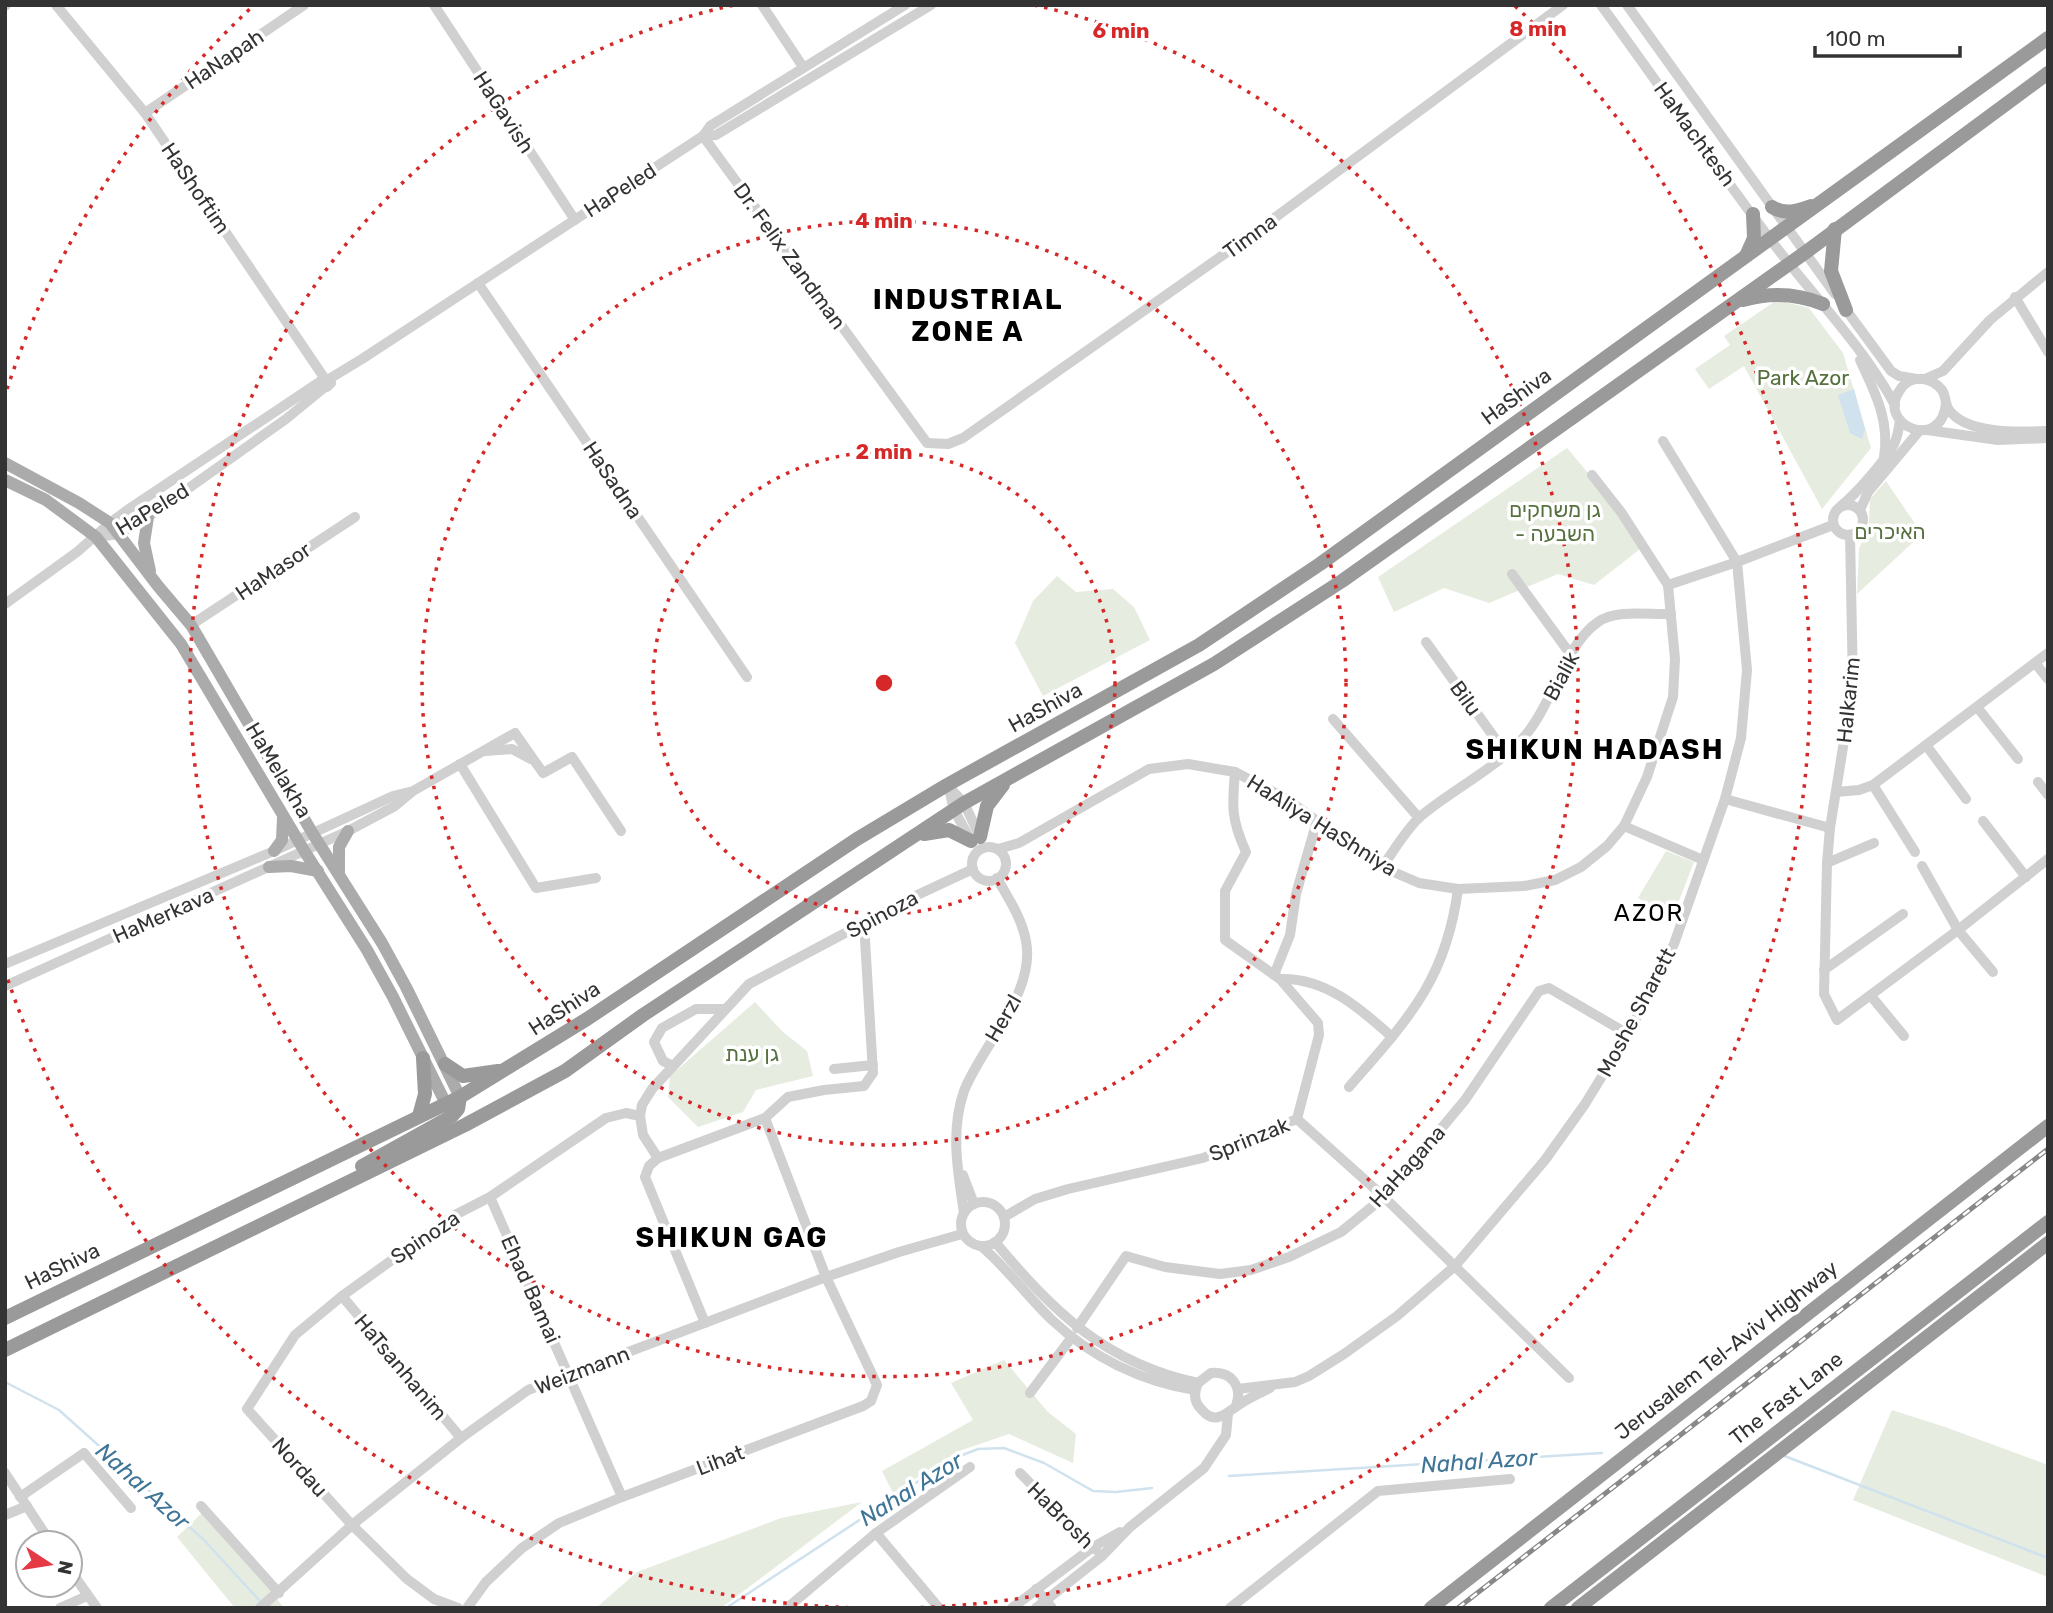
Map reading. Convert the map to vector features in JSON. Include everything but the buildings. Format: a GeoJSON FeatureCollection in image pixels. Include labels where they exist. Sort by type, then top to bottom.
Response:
{"type":"FeatureCollection","features":[{"type":"Feature","properties":{"kind":"highway","name":"HaShiva"},"geometry":{"type":"LineString","coordinates":[[5,1318],[419,1116],[449,1110],[460,1097],[506,1070],[857,839],[947,785],[1199,645],[1320,564],[2048,38]]}},
{"type":"Feature","properties":{"kind":"highway","name":"HaShiva"},"geometry":{"type":"LineString","coordinates":[[5,1350],[466,1125],[565,1071],[643,1015],[959,806],[1214,664],[1342,581],[1805,252],[2048,73]]}},
{"type":"Feature","properties":{"kind":"highway"},"geometry":{"type":"LineString","coordinates":[[1772,208],[1794,212],[1819,204]]}},
{"type":"Feature","properties":{"kind":"highway"},"geometry":{"type":"LineString","coordinates":[[1745,259],[1754,238],[1753,214]]}},
{"type":"Feature","properties":{"kind":"highway"},"geometry":{"type":"LineString","coordinates":[[1835,229],[1831,271],[1846,310]]}},
{"type":"Feature","properties":{"kind":"highway"},"geometry":{"type":"LineString","coordinates":[[1726,307],[1742,300],[1771,294],[1810,299],[1823,304]]}},
{"type":"Feature","properties":{"kind":"highway"},"geometry":{"type":"LineString","coordinates":[[895,848],[930,831],[940,830],[957,833],[978,844],[984,815],[991,799],[1017,773]]}},
{"type":"Feature","properties":{"kind":"highway"},"geometry":{"type":"LineString","coordinates":[[419,1116],[425,1094],[423,1058]]}},
{"type":"Feature","properties":{"kind":"highway"},"geometry":{"type":"LineString","coordinates":[[445,1064],[463,1076],[506,1070]]}},
{"type":"Feature","properties":{"kind":"highway"},"geometry":{"type":"LineString","coordinates":[[315,1197],[449,1110]]}},
{"type":"Feature","properties":{"kind":"highway","name":"Jerusalem Tel-Aviv Highway"},"geometry":{"type":"LineString","coordinates":[[1431,1608],[2048,1126]]}},
{"type":"Feature","properties":{"kind":"highway","name":"The Fast Lane"},"geometry":{"type":"LineString","coordinates":[[1551,1608],[2048,1222]]}},
{"type":"Feature","properties":{"kind":"highway"},"geometry":{"type":"LineString","coordinates":[[1578,1608],[2048,1242]]}},
{"type":"Feature","properties":{"kind":"main road","name":"HaMelakha"},"geometry":{"type":"LineString","coordinates":[[5,463],[110,523],[191,625],[400,976],[460,1097]]}},
{"type":"Feature","properties":{"kind":"main road","name":"HaMelakha"},"geometry":{"type":"LineString","coordinates":[[5,480],[46,500],[96,537],[181,644],[298,841],[368,950],[449,1110]]}},
{"type":"Feature","properties":{"kind":"main road"},"geometry":{"type":"LineString","coordinates":[[148,517],[144,543],[151,575]]}},
{"type":"Feature","properties":{"kind":"main road"},"geometry":{"type":"LineString","coordinates":[[274,851],[282,840],[283,813]]}},
{"type":"Feature","properties":{"kind":"main road"},"geometry":{"type":"LineString","coordinates":[[340,875],[339,847],[348,831]]}},
{"type":"Feature","properties":{"kind":"main road"},"geometry":{"type":"LineString","coordinates":[[269,867],[291,866],[318,871]]}},
{"type":"Feature","properties":{"kind":"main road"},"geometry":{"type":"LineString","coordinates":[[449,1110],[458,1122],[466,1125]]}},
{"type":"Feature","properties":{"kind":"street","name":"HaShoftim"},"geometry":{"type":"LineString","coordinates":[[56,5],[145,113],[327,382]]}},
{"type":"Feature","properties":{"kind":"street","name":"HaNapah"},"geometry":{"type":"LineString","coordinates":[[145,113],[304,5]]}},
{"type":"Feature","properties":{"kind":"street","name":"HaGavish"},"geometry":{"type":"LineString","coordinates":[[433,5],[575,220]]}},
{"type":"Feature","properties":{"kind":"street"},"geometry":{"type":"LineString","coordinates":[[762,5],[803,67]]}},
{"type":"Feature","properties":{"kind":"street","name":"HaPeled"},"geometry":{"type":"LineString","coordinates":[[96,537],[110,523],[704,136],[709,127],[905,5]]}},
{"type":"Feature","properties":{"kind":"street","name":"HaPeled"},"geometry":{"type":"LineString","coordinates":[[704,136],[716,135],[931,5]]}},
{"type":"Feature","properties":{"kind":"street","name":"Timna"},"geometry":{"type":"LineString","coordinates":[[927,443],[948,444],[963,438],[1250,236],[1563,5]]}},
{"type":"Feature","properties":{"kind":"street","name":"HaMachtesh"},"geometry":{"type":"LineString","coordinates":[[1601,5],[1771,240],[1852,340]]}},
{"type":"Feature","properties":{"kind":"street","name":"HaMachtesh"},"geometry":{"type":"LineString","coordinates":[[1627,5],[1891,371],[1899,376],[1921,379]]}},
{"type":"Feature","properties":{"kind":"street","name":"Dr. Felix Zandman"},"geometry":{"type":"LineString","coordinates":[[704,136],[927,443]]}},
{"type":"Feature","properties":{"kind":"street"},"geometry":{"type":"LineString","coordinates":[[1895,405],[1900,389],[1907,383],[1943,371],[2015,297],[2048,272]]}},
{"type":"Feature","properties":{"kind":"street","name":"HaSadna"},"geometry":{"type":"LineString","coordinates":[[478,283],[747,677]]}},
{"type":"Feature","properties":{"kind":"street"},"geometry":{"type":"LineString","coordinates":[[2015,297],[2048,352]]}},
{"type":"Feature","properties":{"kind":"street"},"geometry":{"type":"LineString","coordinates":[[1852,340],[1884,386],[1900,420],[1909,428],[1998,440],[2048,438]]}},
{"type":"Feature","properties":{"kind":"street"},"geometry":{"type":"LineString","coordinates":[[1852,340],[1885,421],[1887,441],[1884,457]]}},
{"type":"Feature","properties":{"kind":"street"},"geometry":{"type":"LineString","coordinates":[[1860,510],[1868,492],[1924,430],[1941,420],[1945,380],[1967,345]]}},
{"type":"Feature","properties":{"kind":"street"},"geometry":{"type":"LineString","coordinates":[[1921,379],[1934,382],[1949,410],[1959,418],[1986,428],[2025,432],[2048,431]]}},
{"type":"Feature","properties":{"kind":"street","name":"HaPeled"},"geometry":{"type":"LineString","coordinates":[[96,537],[119,534],[148,517],[286,419],[327,382]]}},
{"type":"Feature","properties":{"kind":"street"},"geometry":{"type":"LineString","coordinates":[[1841,506],[1851,505],[1860,510],[1862,526],[1855,533],[1840,533],[1833,524],[1834,514],[1841,506],[1850,499],[1894,443],[1900,420]]}},
{"type":"Feature","properties":{"kind":"street","name":"Moshe Sharett"},"geometry":{"type":"LineString","coordinates":[[1238,1389],[1295,1382],[1309,1376],[1397,1315],[1455,1266],[1545,1160],[1585,1104],[1628,1034],[1674,944],[1725,799],[1741,737],[1746,670],[1737,562],[1663,441]]}},
{"type":"Feature","properties":{"kind":"street"},"geometry":{"type":"LineString","coordinates":[[1592,475],[1621,512],[1668,584],[1737,562],[1833,524]]}},
{"type":"Feature","properties":{"kind":"street","name":"HaMasor"},"geometry":{"type":"LineString","coordinates":[[191,625],[355,517]]}},
{"type":"Feature","properties":{"kind":"street","name":"HaIkarim"},"geometry":{"type":"LineString","coordinates":[[1850,535],[1853,685],[1830,828],[1824,994],[1837,1020],[1871,996]]}},
{"type":"Feature","properties":{"kind":"street"},"geometry":{"type":"LineString","coordinates":[[5,604],[96,537]]}},
{"type":"Feature","properties":{"kind":"street"},"geometry":{"type":"LineString","coordinates":[[1512,574],[1572,655]]}},
{"type":"Feature","properties":{"kind":"street","name":"HaAliya HaShniya"},"geometry":{"type":"LineString","coordinates":[[998,849],[1019,843],[1149,769],[1188,764],[1235,772],[1284,798],[1382,867],[1419,883],[1489,889],[1555,880],[1581,867],[1607,846],[1624,826],[1647,777],[1672,697],[1675,659],[1668,584]]}},
{"type":"Feature","properties":{"kind":"street","name":"Bialik"},"geometry":{"type":"LineString","coordinates":[[1382,867],[1419,818],[1506,754],[1523,738],[1541,714],[1582,638],[1597,622],[1614,615],[1671,614]]}},
{"type":"Feature","properties":{"kind":"street","name":"Bilu"},"geometry":{"type":"LineString","coordinates":[[1426,642],[1506,754]]}},
{"type":"Feature","properties":{"kind":"street"},"geometry":{"type":"LineString","coordinates":[[1836,792],[1859,790],[1873,785],[2048,653]]}},
{"type":"Feature","properties":{"kind":"street"},"geometry":{"type":"LineString","coordinates":[[2035,663],[2048,679]]}},
{"type":"Feature","properties":{"kind":"street"},"geometry":{"type":"LineString","coordinates":[[1977,707],[2018,759]]}},
{"type":"Feature","properties":{"kind":"street"},"geometry":{"type":"LineString","coordinates":[[1333,719],[1419,818]]}},
{"type":"Feature","properties":{"kind":"street"},"geometry":{"type":"LineString","coordinates":[[317,839],[348,831],[395,806],[413,791],[515,733],[543,773],[572,757],[621,831]]}},
{"type":"Feature","properties":{"kind":"street"},"geometry":{"type":"LineString","coordinates":[[1926,745],[1966,799]]}},
{"type":"Feature","properties":{"kind":"street"},"geometry":{"type":"LineString","coordinates":[[481,751],[512,749],[535,761]]}},
{"type":"Feature","properties":{"kind":"street"},"geometry":{"type":"LineString","coordinates":[[460,764],[536,888],[596,878]]}},
{"type":"Feature","properties":{"kind":"street"},"geometry":{"type":"LineString","coordinates":[[1235,772],[1232,807],[1235,828],[1245,852],[1225,891],[1225,940],[1277,977],[1318,1023],[1319,1035],[1297,1119]]}},
{"type":"Feature","properties":{"kind":"street"},"geometry":{"type":"LineString","coordinates":[[2038,782],[2048,795]]}},
{"type":"Feature","properties":{"kind":"street"},"geometry":{"type":"LineString","coordinates":[[947,785],[978,844],[972,860],[973,869],[983,879],[998,878],[1004,872],[1006,863],[1002,853],[998,849],[978,844]]}},
{"type":"Feature","properties":{"kind":"street"},"geometry":{"type":"LineString","coordinates":[[1873,785],[1915,852]]}},
{"type":"Feature","properties":{"kind":"street"},"geometry":{"type":"LineString","coordinates":[[317,839],[393,796],[413,791]]}},
{"type":"Feature","properties":{"kind":"street"},"geometry":{"type":"LineString","coordinates":[[1725,799],[1830,828]]}},
{"type":"Feature","properties":{"kind":"street"},"geometry":{"type":"LineString","coordinates":[[1277,977],[1290,935],[1296,894],[1317,821]]}},
{"type":"Feature","properties":{"kind":"street"},"geometry":{"type":"LineString","coordinates":[[1983,821],[2026,877]]}},
{"type":"Feature","properties":{"kind":"street"},"geometry":{"type":"LineString","coordinates":[[1624,826],[1703,860]]}},
{"type":"Feature","properties":{"kind":"street","name":"HaMerkava"},"geometry":{"type":"LineString","coordinates":[[5,964],[298,841],[317,839]]}},
{"type":"Feature","properties":{"kind":"street","name":"HaMerkava"},"geometry":{"type":"LineString","coordinates":[[5,986],[305,852],[317,839]]}},
{"type":"Feature","properties":{"kind":"street","name":"HaAliya HaShniya"},"geometry":{"type":"LineString","coordinates":[[1006,863],[1010,852],[1019,843]]}},
{"type":"Feature","properties":{"kind":"street"},"geometry":{"type":"LineString","coordinates":[[1827,863],[1874,844]]}},
{"type":"Feature","properties":{"kind":"street"},"geometry":{"type":"LineString","coordinates":[[1904,1036],[1871,996],[2048,859]]}},
{"type":"Feature","properties":{"kind":"street"},"geometry":{"type":"LineString","coordinates":[[1922,866],[1958,930],[1993,972]]}},
{"type":"Feature","properties":{"kind":"street","name":"Spinoza"},"geometry":{"type":"LineString","coordinates":[[247,1409],[295,1335],[342,1296],[453,1216],[490,1196],[606,1118],[626,1113],[640,1116],[642,1105],[652,1089],[749,984],[973,869]]}},
{"type":"Feature","properties":{"kind":"street","name":"Herzl"},"geometry":{"type":"LineString","coordinates":[[964,1213],[956,1159],[956,1128],[964,1092],[987,1046],[1020,991],[1027,962],[1026,942],[1017,913],[998,878]]}},
{"type":"Feature","properties":{"kind":"street"},"geometry":{"type":"LineString","coordinates":[[1349,1087],[1392,1037],[1433,979],[1454,921],[1458,888]]}},
{"type":"Feature","properties":{"kind":"street"},"geometry":{"type":"LineString","coordinates":[[1824,970],[1903,914]]}},
{"type":"Feature","properties":{"kind":"street"},"geometry":{"type":"LineString","coordinates":[[705,1323],[645,1177],[649,1166],[658,1158],[765,1118],[788,1097],[864,1086],[873,1073],[873,1065],[864,923]]}},
{"type":"Feature","properties":{"kind":"street"},"geometry":{"type":"LineString","coordinates":[[1277,977],[1298,979],[1356,1005],[1392,1037]]}},
{"type":"Feature","properties":{"kind":"street","name":"HaHagana"},"geometry":{"type":"LineString","coordinates":[[1030,1393],[1126,1256],[1195,1272],[1220,1274],[1251,1270],[1322,1243],[1350,1225],[1384,1197],[1465,1100],[1539,990],[1549,988],[1628,1034]]}},
{"type":"Feature","properties":{"kind":"street"},"geometry":{"type":"LineString","coordinates":[[673,1066],[663,1062],[654,1042],[662,1028],[696,1009],[725,1009]]}},
{"type":"Feature","properties":{"kind":"street"},"geometry":{"type":"LineString","coordinates":[[834,1069],[873,1065]]}},
{"type":"Feature","properties":{"kind":"street"},"geometry":{"type":"LineString","coordinates":[[640,1116],[643,1135],[658,1158]]}},
{"type":"Feature","properties":{"kind":"street","name":"Lihat"},"geometry":{"type":"LineString","coordinates":[[467,1608],[486,1582],[522,1548],[559,1523],[871,1401],[877,1385],[826,1277],[765,1118]]}},
{"type":"Feature","properties":{"kind":"street","name":"Sprinzak"},"geometry":{"type":"LineString","coordinates":[[1004,1217],[1035,1199],[1203,1158],[1297,1119],[1384,1197],[1569,1378]]}},
{"type":"Feature","properties":{"kind":"street","name":"Herzl"},"geometry":{"type":"LineString","coordinates":[[956,1159],[974,1203]]}},
{"type":"Feature","properties":{"kind":"street","name":"Ehad Bamai"},"geometry":{"type":"LineString","coordinates":[[490,1196],[622,1497]]}},
{"type":"Feature","properties":{"kind":"street"},"geometry":{"type":"LineString","coordinates":[[974,1203],[995,1205],[1004,1217],[1003,1231],[995,1242],[974,1244],[962,1234],[961,1219],[974,1203]]}},
{"type":"Feature","properties":{"kind":"street","name":"Weizmann"},"geometry":{"type":"LineString","coordinates":[[260,1608],[352,1525],[461,1438],[528,1390],[826,1277],[962,1234]]}},
{"type":"Feature","properties":{"kind":"street"},"geometry":{"type":"LineString","coordinates":[[995,1242],[1075,1332]]}},
{"type":"Feature","properties":{"kind":"street"},"geometry":{"type":"LineString","coordinates":[[981,1245],[1051,1320],[1114,1354],[1197,1387]]}},
{"type":"Feature","properties":{"kind":"street","name":"HaTsanhanim"},"geometry":{"type":"LineString","coordinates":[[342,1296],[461,1438]]}},
{"type":"Feature","properties":{"kind":"street"},"geometry":{"type":"LineString","coordinates":[[1037,1608],[1049,1604],[1130,1527],[1204,1468],[1226,1435],[1238,1389],[1233,1379],[1210,1373],[1197,1387],[1198,1407],[1204,1413],[1217,1418],[1232,1410]]}},
{"type":"Feature","properties":{"kind":"street","name":"Moshe Sharett"},"geometry":{"type":"LineString","coordinates":[[1232,1410],[1277,1385]]}},
{"type":"Feature","properties":{"kind":"street","name":"Nordau"},"geometry":{"type":"LineString","coordinates":[[247,1409],[352,1525],[407,1579],[434,1599],[458,1608]]}},
{"type":"Feature","properties":{"kind":"street"},"geometry":{"type":"LineString","coordinates":[[1217,1418],[1222,1443]]}},
{"type":"Feature","properties":{"kind":"street"},"geometry":{"type":"LineString","coordinates":[[20,1497],[84,1453],[131,1508]]}},
{"type":"Feature","properties":{"kind":"street"},"geometry":{"type":"LineString","coordinates":[[787,1608],[876,1533],[970,1467]]}},
{"type":"Feature","properties":{"kind":"street"},"geometry":{"type":"LineString","coordinates":[[5,1473],[42,1529]]}},
{"type":"Feature","properties":{"kind":"street","name":"HaBrosh"},"geometry":{"type":"LineString","coordinates":[[1020,1473],[1102,1556]]}},
{"type":"Feature","properties":{"kind":"street"},"geometry":{"type":"LineString","coordinates":[[1230,1608],[1378,1491],[1510,1479]]}},
{"type":"Feature","properties":{"kind":"street"},"geometry":{"type":"LineString","coordinates":[[5,1515],[27,1506]]}},
{"type":"Feature","properties":{"kind":"street"},"geometry":{"type":"LineString","coordinates":[[201,1506],[276,1595]]}},
{"type":"Feature","properties":{"kind":"street"},"geometry":{"type":"LineString","coordinates":[[1012,1608],[1093,1547],[1130,1527]]}},
{"type":"Feature","properties":{"kind":"street"},"geometry":{"type":"LineString","coordinates":[[876,1533],[939,1608]]}},
{"type":"Feature","properties":{"kind":"street"},"geometry":{"type":"LineString","coordinates":[[1036,1589],[1049,1604]]}},
{"type":"Feature","properties":{"kind":"street"},"geometry":{"type":"LineString","coordinates":[[84,1591],[97,1608]]}},
{"type":"Feature","properties":{"kind":"street"},"geometry":{"type":"LineString","coordinates":[[60,1608],[87,1596]]}},
{"type":"Feature","properties":{"kind":"green space","name":"Park Azor"},"geometry":{"type":"Polygon","coordinates":[[[1777,300],[1809,308],[1843,353],[1871,448],[1822,509],[1744,366],[1709,389],[1695,369],[1730,345],[1724,336],[1777,300]]]}},
{"type":"Feature","properties":{"kind":"green space","name":"גן משחקים - השבעה"},"geometry":{"type":"Polygon","coordinates":[[[1567,448],[1621,512],[1644,546],[1594,585],[1558,574],[1489,603],[1444,588],[1394,612],[1378,577],[1567,448]]]}},
{"type":"Feature","properties":{"kind":"green space","name":"האיכרים"},"geometry":{"type":"Polygon","coordinates":[[[1886,481],[1922,534],[1857,594],[1859,549],[1869,523],[1870,499],[1886,481]]]}},
{"type":"Feature","properties":{"kind":"green space"},"geometry":{"type":"Polygon","coordinates":[[[1057,576],[1076,592],[1113,589],[1134,607],[1150,640],[1043,696],[1015,643],[1033,601],[1057,576]]]}},
{"type":"Feature","properties":{"kind":"green space"},"geometry":{"type":"Polygon","coordinates":[[[1666,851],[1694,862],[1672,919],[1638,898],[1666,851]]]}},
{"type":"Feature","properties":{"kind":"green space","name":"גן ענת"},"geometry":{"type":"Polygon","coordinates":[[[755,1002],[783,1032],[807,1051],[813,1076],[756,1090],[743,1112],[698,1127],[668,1097],[670,1076],[755,1002]]]}},
{"type":"Feature","properties":{"kind":"green space"},"geometry":{"type":"Polygon","coordinates":[[[1004,1360],[1048,1412],[1076,1434],[1073,1463],[1009,1434],[959,1451],[893,1493],[882,1471],[973,1420],[951,1383],[1004,1360]]]}},
{"type":"Feature","properties":{"kind":"green space"},"geometry":{"type":"Polygon","coordinates":[[[1892,1410],[2048,1465],[2048,1577],[1853,1500],[1892,1410]]]}},
{"type":"Feature","properties":{"kind":"green space"},"geometry":{"type":"Polygon","coordinates":[[[862,1502],[721,1608],[596,1608],[637,1572],[781,1518],[862,1502]]]}},
{"type":"Feature","properties":{"kind":"green space"},"geometry":{"type":"Polygon","coordinates":[[[207,1508],[284,1608],[235,1608],[177,1537],[207,1508]]]}},
{"type":"Feature","properties":{"kind":"water"},"geometry":{"type":"Polygon","coordinates":[[[1854,389],[1865,429],[1862,439],[1850,433],[1838,395],[1854,389]]]}},
{"type":"Feature","properties":{"kind":"waterway","name":"Nahal Azor"},"geometry":{"type":"LineString","coordinates":[[5,1382],[59,1410],[203,1539],[261,1602]]}},
{"type":"Feature","properties":{"kind":"waterway","name":"Nahal Azor"},"geometry":{"type":"LineString","coordinates":[[726,1608],[952,1459],[978,1449],[1004,1448],[1044,1463],[1093,1491],[1116,1492],[1152,1488]]}},
{"type":"Feature","properties":{"kind":"waterway","name":"Nahal Azor"},"geometry":{"type":"LineString","coordinates":[[1229,1476],[1602,1453]]}},
{"type":"Feature","properties":{"kind":"waterway","name":"Nahal Azor"},"geometry":{"type":"LineString","coordinates":[[1782,1455],[2048,1558]]}},
{"type":"Feature","properties":{"kind":"railway"},"geometry":{"type":"LineString","coordinates":[[1458,1608],[2048,1149]]}},
{"type":"Feature","properties":{"kind":"district","name":"INDUSTRIAL ZONE A"},"geometry":{"type":"Point","coordinates":[968,315]}},
{"type":"Feature","properties":{"kind":"district","name":"SHIKUN HADASH"},"geometry":{"type":"Point","coordinates":[1595,749]}},
{"type":"Feature","properties":{"kind":"district","name":"AZOR"},"geometry":{"type":"Point","coordinates":[1649,913]}},
{"type":"Feature","properties":{"kind":"district","name":"SHIKUN GAG"},"geometry":{"type":"Point","coordinates":[732,1237]}}]}
